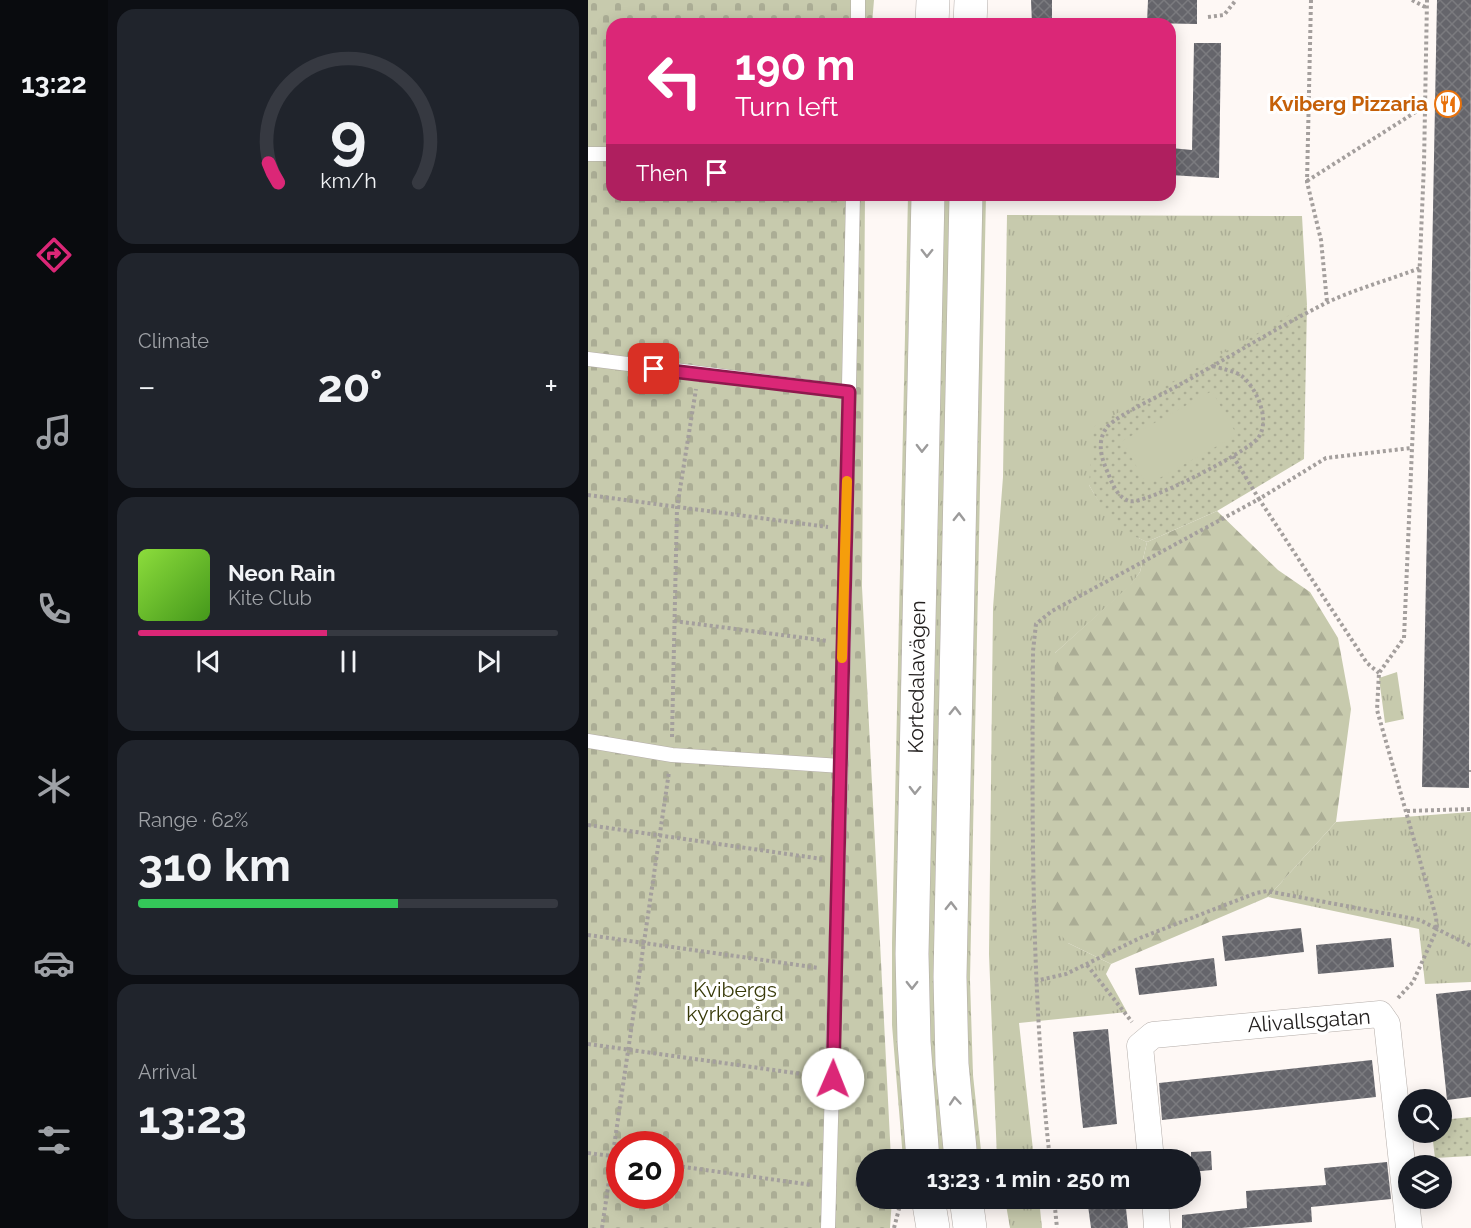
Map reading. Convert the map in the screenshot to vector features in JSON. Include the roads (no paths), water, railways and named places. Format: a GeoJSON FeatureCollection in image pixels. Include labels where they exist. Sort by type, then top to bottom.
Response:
{"type":"FeatureCollection","features":[{"type":"Feature","properties":{"kind":"main road"},"geometry":{"type":"LineString","coordinates":[[932,18],[933,0]]}},
{"type":"Feature","properties":{"kind":"main road"},"geometry":{"type":"LineString","coordinates":[[970,18],[971,0]]}},
{"type":"Feature","properties":{"kind":"main road","name":"Kortedalavägen"},"geometry":{"type":"LineString","coordinates":[[922,1149],[914,1042],[912,954],[928,201]]}},
{"type":"Feature","properties":{"kind":"main road","name":"Kortedalavägen"},"geometry":{"type":"LineString","coordinates":[[960,1149],[952,1064],[950,965],[966,201]]}},
{"type":"Feature","properties":{"kind":"main road"},"geometry":{"type":"LineString","coordinates":[[921,1209],[933,1228]]}},
{"type":"Feature","properties":{"kind":"main road"},"geometry":{"type":"LineString","coordinates":[[967,1209],[970,1228]]}},
{"type":"Feature","properties":{"kind":"street","name":"Alivallsgatan"},"geometry":{"type":"LineString","coordinates":[[1150,1149],[1140,1046],[1153,1035],[1380,1014],[1387,1024],[1409,1228]]}},
{"type":"Feature","properties":{"kind":"street"},"geometry":{"type":"LineString","coordinates":[[1156,1209],[1157,1228]]}},
{"type":"Feature","properties":{"kind":"lane"},"geometry":{"type":"LineString","coordinates":[[858,0],[858,18]]}},
{"type":"Feature","properties":{"kind":"lane"},"geometry":{"type":"LineString","coordinates":[[588,154],[606,154]]}},
{"type":"Feature","properties":{"kind":"lane"},"geometry":{"type":"LineString","coordinates":[[828,1228],[841,766],[853,201]]}},
{"type":"Feature","properties":{"kind":"lane"},"geometry":{"type":"LineString","coordinates":[[588,359],[699,375],[849,392]]}},
{"type":"Feature","properties":{"kind":"lane"},"geometry":{"type":"LineString","coordinates":[[588,741],[672,755],[841,766]]}},
{"type":"Feature","properties":{"kind":"place","name":"Kviberg Pizzaria"},"geometry":{"type":"Point","coordinates":[1448,104]}},
{"type":"Feature","properties":{"kind":"park label","name":"Kvibergs kyrkogård"},"geometry":{"type":"Point","coordinates":[735,1002]}}]}
